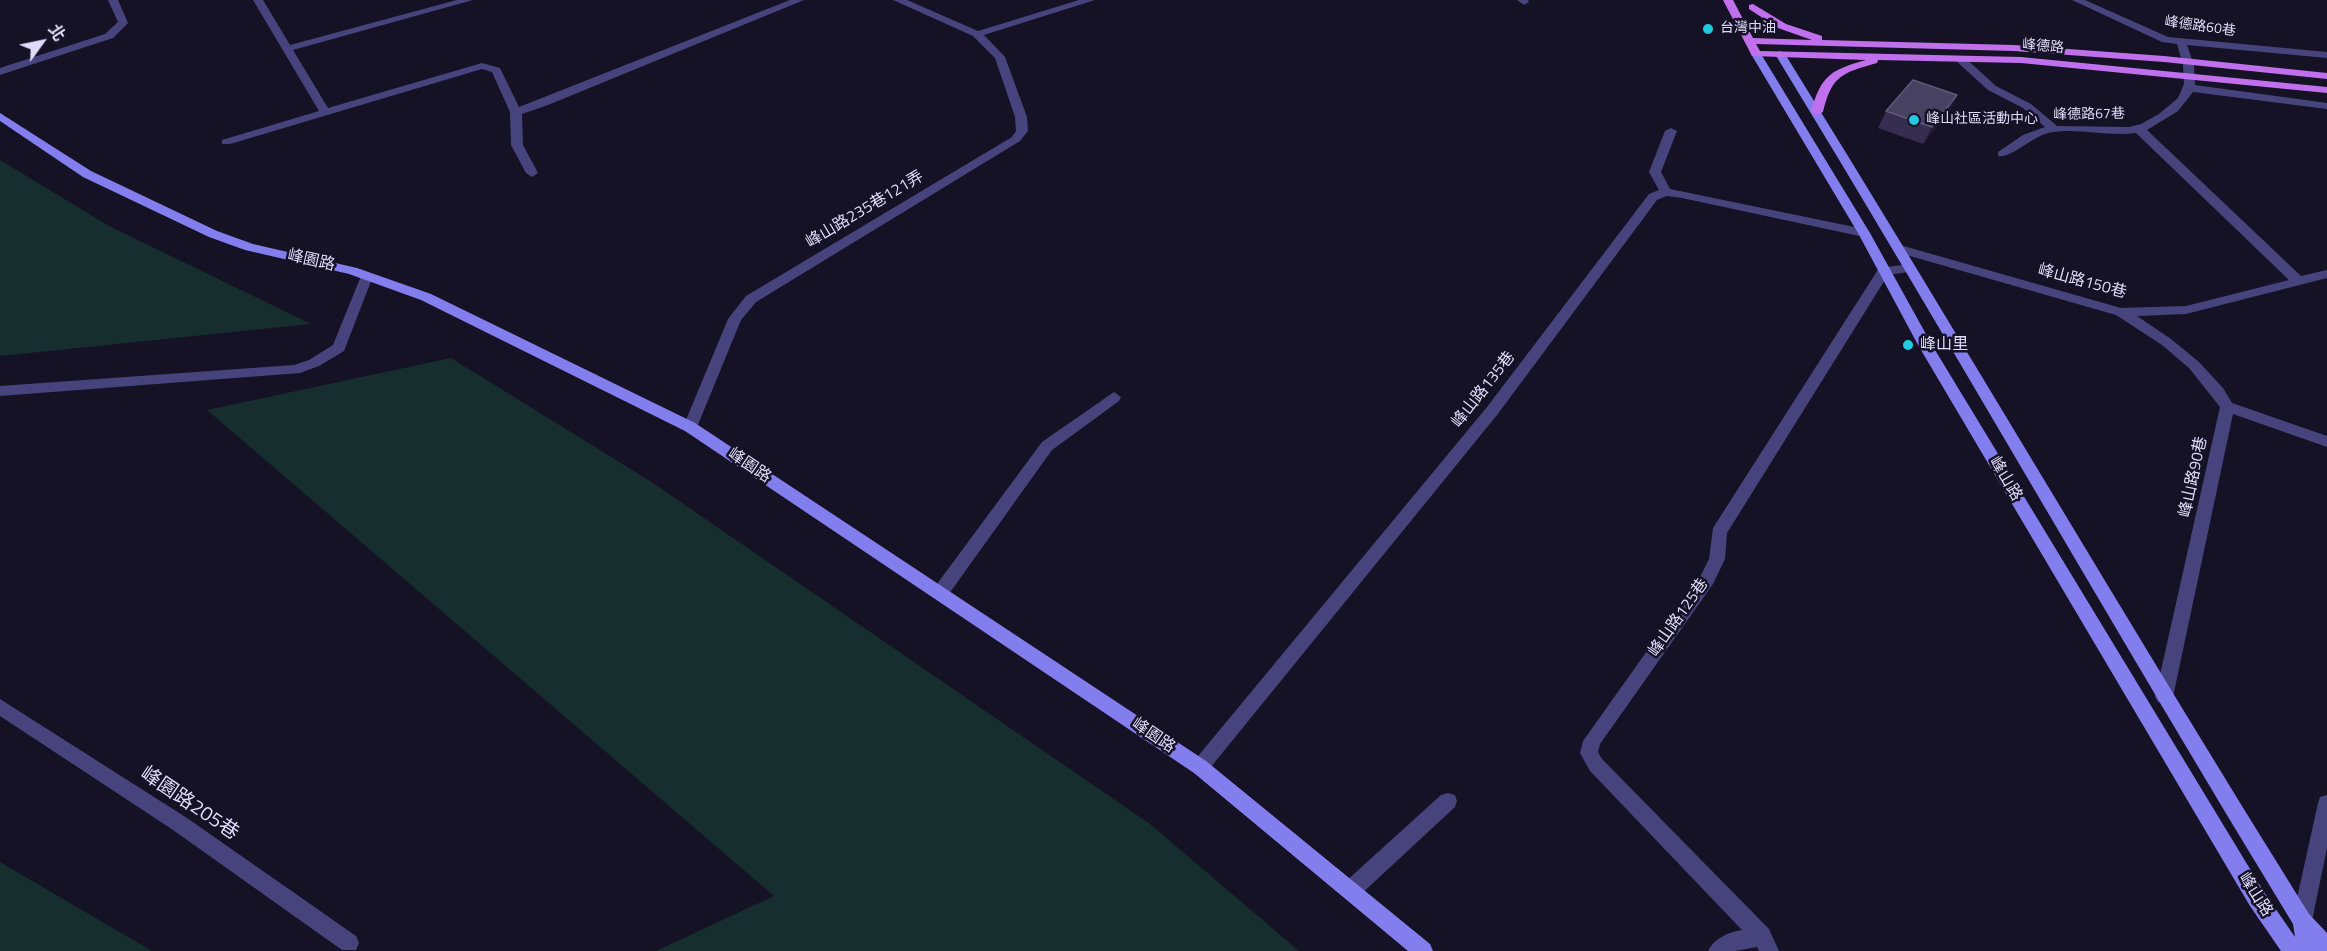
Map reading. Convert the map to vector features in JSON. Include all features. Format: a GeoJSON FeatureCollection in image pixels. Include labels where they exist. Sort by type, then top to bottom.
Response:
{"type":"FeatureCollection","features":[{"type":"Feature","properties":{"kind":"main road","name":"峰山路"},"geometry":{"type":"LineString","coordinates":[[1728,0],[1752,47]]}},
{"type":"Feature","properties":{"kind":"main road","name":"峰山路"},"geometry":{"type":"LineString","coordinates":[[1751,3],[1777,48]]}},
{"type":"Feature","properties":{"kind":"main road"},"geometry":{"type":"LineString","coordinates":[[1751,3],[1782,26],[1804,34],[1827,40],[1877,46]]}},
{"type":"Feature","properties":{"kind":"main road","name":"峰德路"},"geometry":{"type":"LineString","coordinates":[[1777,48],[1877,46],[2014,48],[2189,61],[2327,76]]}},
{"type":"Feature","properties":{"kind":"main road","name":"峰德路"},"geometry":{"type":"LineString","coordinates":[[1752,47],[1887,57],[2020,60],[2327,90]]}},
{"type":"Feature","properties":{"kind":"main road"},"geometry":{"type":"LineString","coordinates":[[1816,112],[1822,85],[1832,74],[1887,57]]}},
{"type":"Feature","properties":{"kind":"street"},"geometry":{"type":"LineString","coordinates":[[0,72],[109,36],[123,23],[112,0]]}},
{"type":"Feature","properties":{"kind":"street"},"geometry":{"type":"LineString","coordinates":[[258,0],[325,112]]}},
{"type":"Feature","properties":{"kind":"street"},"geometry":{"type":"LineString","coordinates":[[287,49],[468,0]]}},
{"type":"Feature","properties":{"kind":"street"},"geometry":{"type":"LineString","coordinates":[[516,112],[799,0]]}},
{"type":"Feature","properties":{"kind":"street"},"geometry":{"type":"LineString","coordinates":[[898,0],[977,34],[1090,0]]}},
{"type":"Feature","properties":{"kind":"street","name":"峰德路60巷"},"geometry":{"type":"LineString","coordinates":[[2081,0],[2147,33],[2181,42],[2327,55]]}},
{"type":"Feature","properties":{"kind":"street","name":"峰山路235巷121弄"},"geometry":{"type":"LineString","coordinates":[[690,427],[735,319],[751,299],[1016,140],[1022,131],[1021,117],[1000,57],[977,34]]}},
{"type":"Feature","properties":{"kind":"street"},"geometry":{"type":"LineString","coordinates":[[2181,42],[2189,61],[2190,88],[2327,106]]}},
{"type":"Feature","properties":{"kind":"street","name":"峰山路"},"geometry":{"type":"LineString","coordinates":[[1752,47],[1864,233],[1925,345],[2250,889],[2293,951]]}},
{"type":"Feature","properties":{"kind":"street","name":"峰山路"},"geometry":{"type":"LineString","coordinates":[[1777,48],[1900,249],[2164,697],[2302,921]]}},
{"type":"Feature","properties":{"kind":"street"},"geometry":{"type":"LineString","coordinates":[[1959,58],[1992,88],[2027,106],[2054,129]]}},
{"type":"Feature","properties":{"kind":"street"},"geometry":{"type":"LineString","coordinates":[[226,142],[482,66],[496,70],[516,112],[517,145],[532,174]]}},
{"type":"Feature","properties":{"kind":"street","name":"峰德路67巷"},"geometry":{"type":"LineString","coordinates":[[2002,154],[2028,136],[2054,129],[2139,129],[2181,104],[2190,88]]}},
{"type":"Feature","properties":{"kind":"street","name":"峰園路"},"geometry":{"type":"LineString","coordinates":[[0,117],[87,174],[213,234],[249,247],[367,276],[426,297],[690,427],[1200,767],[1423,951]]}},
{"type":"Feature","properties":{"kind":"street"},"geometry":{"type":"LineString","coordinates":[[2139,129],[2297,280]]}},
{"type":"Feature","properties":{"kind":"street"},"geometry":{"type":"LineString","coordinates":[[1671,131],[1654,172],[1666,192],[1864,233]]}},
{"type":"Feature","properties":{"kind":"street","name":"峰山路135巷"},"geometry":{"type":"LineString","coordinates":[[1200,767],[1492,411],[1653,197],[1666,192]]}},
{"type":"Feature","properties":{"kind":"street","name":"峰山路150巷"},"geometry":{"type":"LineString","coordinates":[[1900,249],[2121,312],[2186,310],[2327,274]]}},
{"type":"Feature","properties":{"kind":"street"},"geometry":{"type":"LineString","coordinates":[[1884,271],[1910,268]]}},
{"type":"Feature","properties":{"kind":"street","name":"峰山路125巷"},"geometry":{"type":"LineString","coordinates":[[1766,944],[1596,765],[1589,753],[1592,741],[1707,579],[1717,559],[1719,532],[1884,271]]}},
{"type":"Feature","properties":{"kind":"street"},"geometry":{"type":"LineString","coordinates":[[0,391],[296,370],[314,363],[339,348],[367,276]]}},
{"type":"Feature","properties":{"kind":"street"},"geometry":{"type":"LineString","coordinates":[[2121,312],[2157,335],[2214,383],[2227,407],[2327,442]]}},
{"type":"Feature","properties":{"kind":"street"},"geometry":{"type":"LineString","coordinates":[[940,593],[1047,446],[1114,397]]}},
{"type":"Feature","properties":{"kind":"street","name":"峰山路90巷"},"geometry":{"type":"LineString","coordinates":[[2164,697],[2227,407]]}},
{"type":"Feature","properties":{"kind":"street","name":"峰園路205巷"},"geometry":{"type":"LineString","coordinates":[[0,706],[180,824],[349,943]]}},
{"type":"Feature","properties":{"kind":"street"},"geometry":{"type":"LineString","coordinates":[[1351,890],[1448,801]]}},
{"type":"Feature","properties":{"kind":"street"},"geometry":{"type":"LineString","coordinates":[[2308,951],[2302,921],[2327,804]]}},
{"type":"Feature","properties":{"kind":"street"},"geometry":{"type":"LineString","coordinates":[[2302,921],[2327,948]]}},
{"type":"Feature","properties":{"kind":"street"},"geometry":{"type":"LineString","coordinates":[[1718,951],[1733,941],[1766,944]]}},
{"type":"Feature","properties":{"kind":"green space"},"geometry":{"type":"Polygon","coordinates":[[[0,160],[109,226],[311,324],[0,356],[0,160]]]}},
{"type":"Feature","properties":{"kind":"green space"},"geometry":{"type":"Polygon","coordinates":[[[451,358],[650,481],[1150,824],[1299,951],[656,951],[774,896],[207,410],[451,358]]]}},
{"type":"Feature","properties":{"kind":"green space"},"geometry":{"type":"Polygon","coordinates":[[[0,862],[152,951],[0,951],[0,862]]]}},
{"type":"Feature","properties":{"kind":"building"},"geometry":{"type":"Polygon","coordinates":[[[1913,80],[1957,95],[1932,127],[1886,111],[1913,80]]]}},
{"type":"Feature","properties":{"kind":"place","name":"台灣中油"},"geometry":{"type":"Point","coordinates":[1708,29]}},
{"type":"Feature","properties":{"kind":"place","name":"峰山社區活動中心"},"geometry":{"type":"Point","coordinates":[1914,120]}},
{"type":"Feature","properties":{"kind":"place","name":"峰山里"},"geometry":{"type":"Point","coordinates":[1908,345]}}]}
